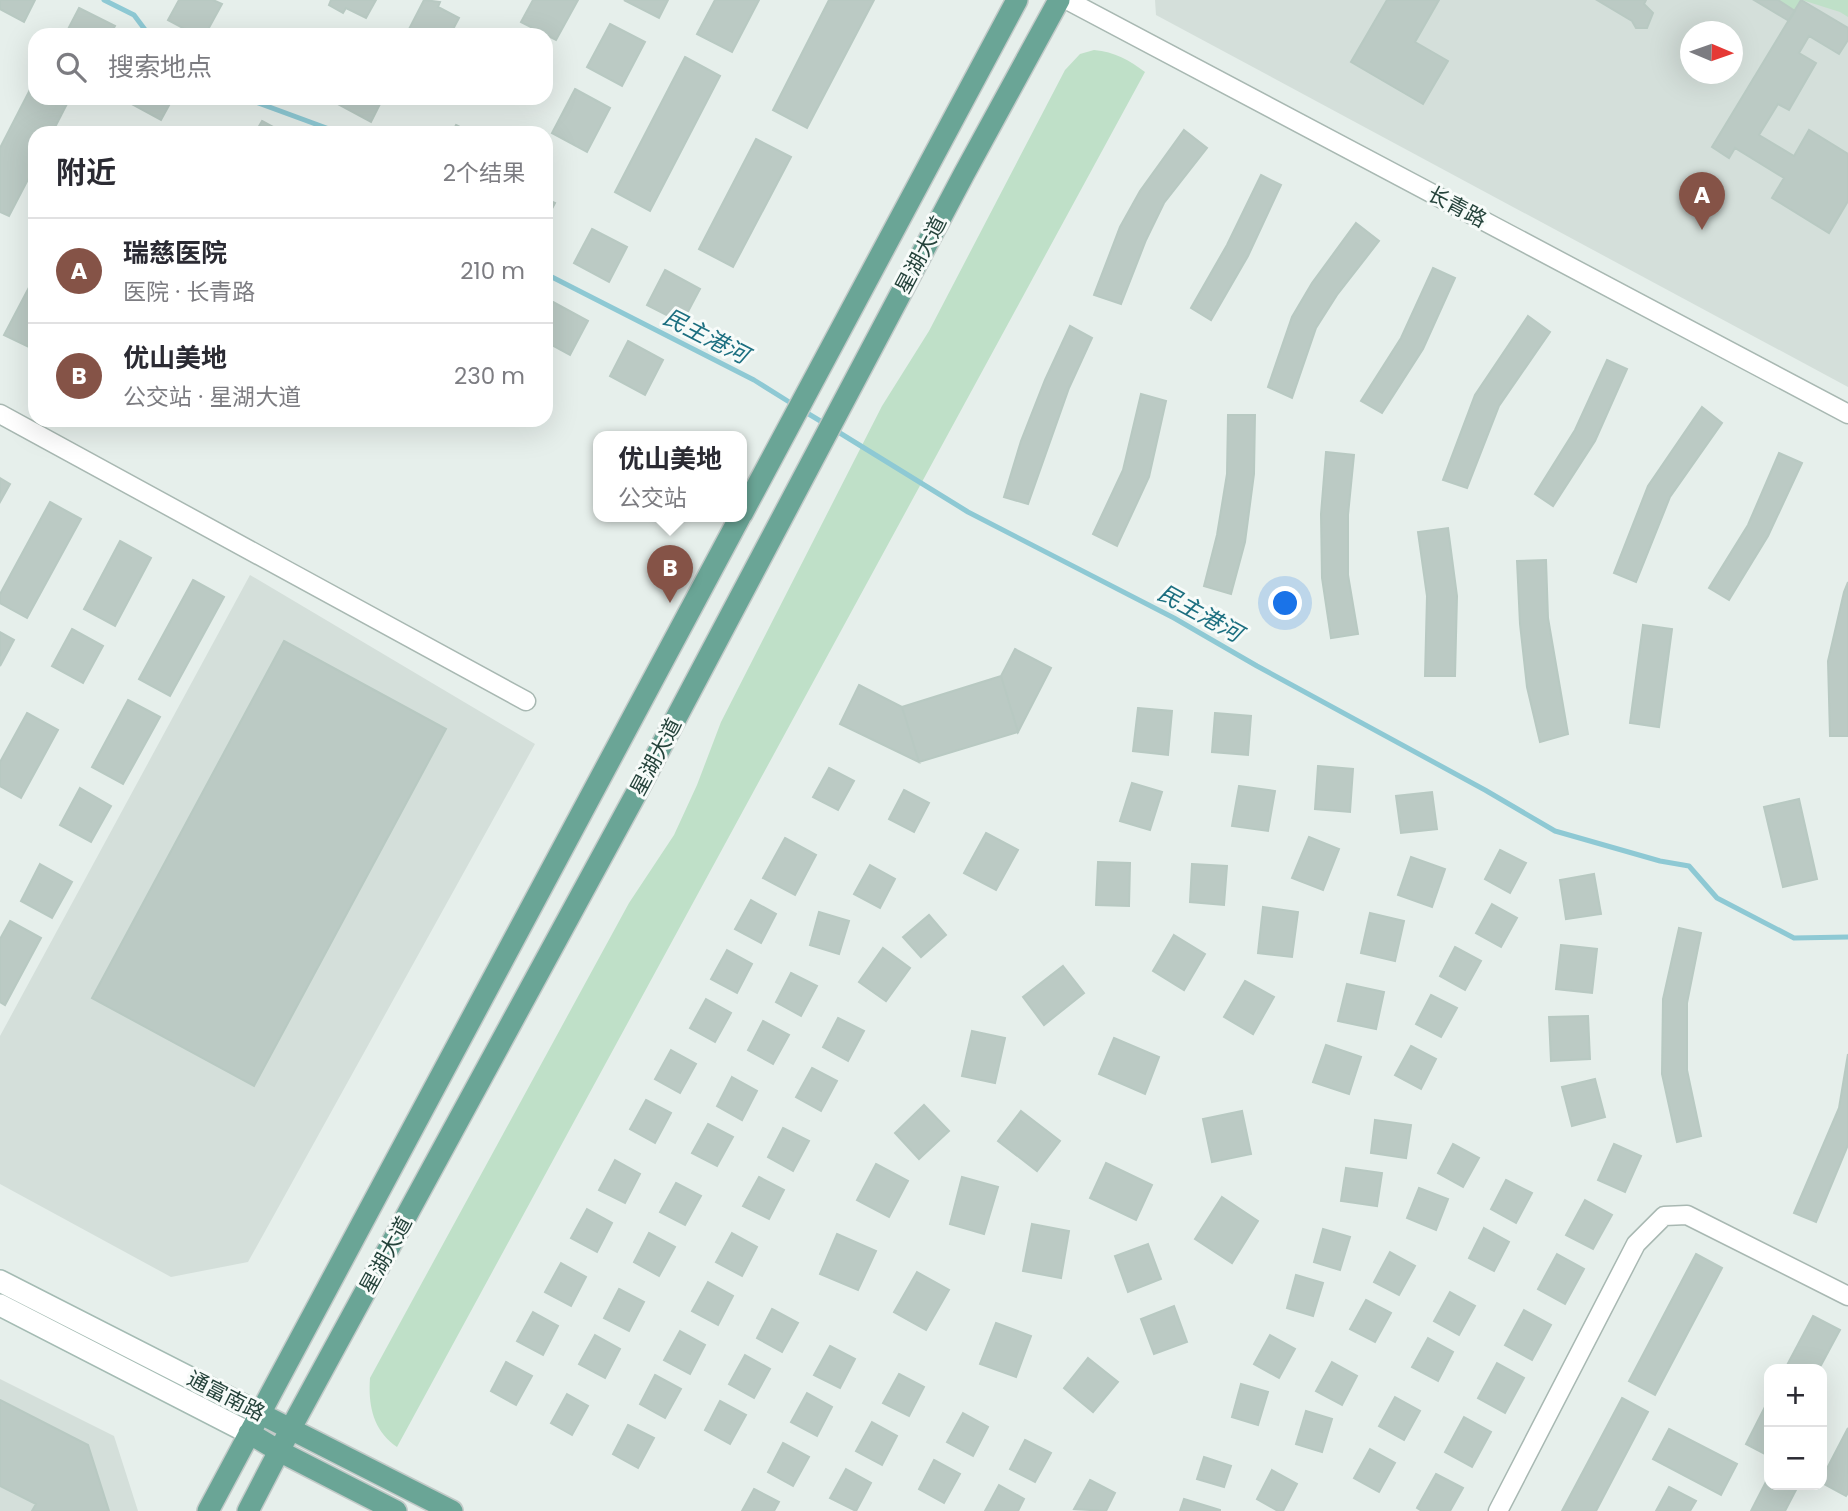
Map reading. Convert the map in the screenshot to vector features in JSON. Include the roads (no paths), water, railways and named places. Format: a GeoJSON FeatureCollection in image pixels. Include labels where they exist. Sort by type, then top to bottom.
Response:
{"type":"FeatureCollection","features":[{"type":"Feature","properties":{"kind":"main road","name":"星湖大道"},"geometry":{"type":"LineString","coordinates":[[747,504],[1017,0]]}},
{"type":"Feature","properties":{"kind":"main road","name":"星湖大道"},"geometry":{"type":"LineString","coordinates":[[248,1511],[637,792],[1059,0]]}},
{"type":"Feature","properties":{"kind":"main road","name":"星湖大道"},"geometry":{"type":"LineString","coordinates":[[208,1511],[737,522]]}},
{"type":"Feature","properties":{"kind":"main road","name":"通富南路"},"geometry":{"type":"LineString","coordinates":[[0,1281],[452,1511]]}},
{"type":"Feature","properties":{"kind":"main road","name":"通富南路"},"geometry":{"type":"LineString","coordinates":[[0,1305],[396,1511]]}},
{"type":"Feature","properties":{"kind":"street","name":"长青路"},"geometry":{"type":"LineString","coordinates":[[1067,0],[1848,414]]}},
{"type":"Feature","properties":{"kind":"street"},"geometry":{"type":"LineString","coordinates":[[0,414],[526,701]]}},
{"type":"Feature","properties":{"kind":"street"},"geometry":{"type":"LineString","coordinates":[[1498,1511],[1636,1244],[1664,1216],[1687,1215],[1848,1296]]}},
{"type":"Feature","properties":{"kind":"waterway","name":"民主港河"},"geometry":{"type":"LineString","coordinates":[[104,0],[134,15],[144,28]]}},
{"type":"Feature","properties":{"kind":"waterway","name":"民主港河"},"geometry":{"type":"LineString","coordinates":[[264,105],[321,126]]}},
{"type":"Feature","properties":{"kind":"waterway","name":"民主港河"},"geometry":{"type":"LineString","coordinates":[[553,278],[754,380],[794,405]]}},
{"type":"Feature","properties":{"kind":"waterway","name":"民主港河"},"geometry":{"type":"LineString","coordinates":[[802,410],[827,425]]}},
{"type":"Feature","properties":{"kind":"waterway","name":"民主港河"},"geometry":{"type":"LineString","coordinates":[[835,430],[968,512],[1174,618],[1555,831],[1660,861],[1689,866],[1717,898],[1794,938],[1848,937]]}},
{"type":"Feature","properties":{"kind":"place","name":"瑞慈医院"},"geometry":{"type":"Point","coordinates":[1702,230]}},
{"type":"Feature","properties":{"kind":"place","name":"优山美地"},"geometry":{"type":"Point","coordinates":[670,603]}}]}
